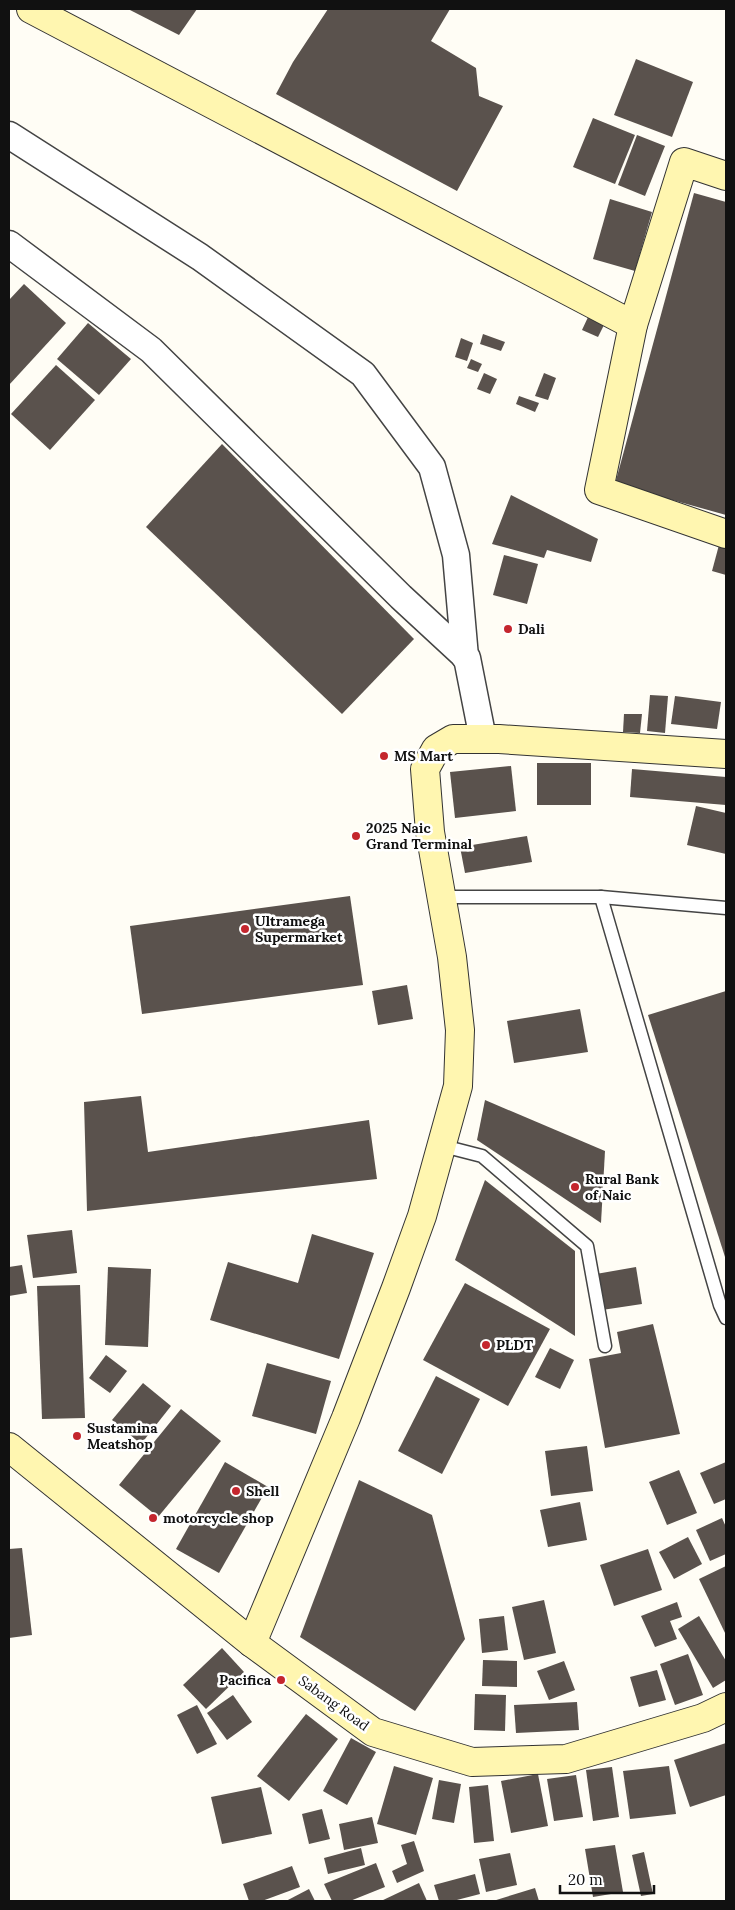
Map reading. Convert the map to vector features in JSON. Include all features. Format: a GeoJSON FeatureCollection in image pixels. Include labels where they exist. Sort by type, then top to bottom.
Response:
{"type":"FeatureCollection","features":[{"type":"Feature","properties":{"kind":"street"},"geometry":{"type":"LineString","coordinates":[[31,9],[633,325]]}},
{"type":"Feature","properties":{"kind":"street"},"geometry":{"type":"LineString","coordinates":[[9,135],[200,257],[363,374],[432,467],[456,555],[465,657],[483,740]]}},
{"type":"Feature","properties":{"kind":"street"},"geometry":{"type":"LineString","coordinates":[[726,176],[684,162],[633,325],[599,490],[726,534]]}},
{"type":"Feature","properties":{"kind":"street"},"geometry":{"type":"LineString","coordinates":[[9,244],[151,350],[401,598],[465,657]]}},
{"type":"Feature","properties":{"kind":"street"},"geometry":{"type":"LineString","coordinates":[[252,1643],[353,1400],[422,1216],[443,1146],[458,1086],[460,1030],[452,957],[430,832],[425,769],[436,749],[453,739],[726,754]]}},
{"type":"Feature","properties":{"kind":"street","name":"Sabang Road"},"geometry":{"type":"LineString","coordinates":[[9,1447],[252,1643],[373,1732],[472,1762],[566,1759],[703,1718],[726,1707]]}},
{"type":"Feature","properties":{"kind":"lane"},"geometry":{"type":"LineString","coordinates":[[442,896],[601,897],[726,908]]}},
{"type":"Feature","properties":{"kind":"lane"},"geometry":{"type":"LineString","coordinates":[[601,897],[720,1305],[726,1318]]}},
{"type":"Feature","properties":{"kind":"lane"},"geometry":{"type":"LineString","coordinates":[[443,1146],[482,1156],[587,1246],[605,1346]]}},
{"type":"Feature","properties":{"kind":"building"},"geometry":{"type":"Polygon","coordinates":[[[128,9],[197,9],[179,35],[128,9]]]}},
{"type":"Feature","properties":{"kind":"building"},"geometry":{"type":"Polygon","coordinates":[[[328,9],[450,9],[431,41],[476,68],[479,96],[503,106],[457,191],[276,94],[293,62],[328,9]]]}},
{"type":"Feature","properties":{"kind":"building"},"geometry":{"type":"Polygon","coordinates":[[[636,59],[693,82],[672,137],[614,115],[636,59]]]}},
{"type":"Feature","properties":{"kind":"building"},"geometry":{"type":"Polygon","coordinates":[[[593,118],[635,135],[615,184],[573,167],[593,118]]]}},
{"type":"Feature","properties":{"kind":"building"},"geometry":{"type":"Polygon","coordinates":[[[637,135],[665,146],[645,196],[618,185],[637,135]]]}},
{"type":"Feature","properties":{"kind":"building"},"geometry":{"type":"Polygon","coordinates":[[[694,193],[726,202],[726,515],[615,484],[694,193]]]}},
{"type":"Feature","properties":{"kind":"building"},"geometry":{"type":"Polygon","coordinates":[[[610,199],[652,212],[635,271],[593,259],[610,199]]]}},
{"type":"Feature","properties":{"kind":"building"},"geometry":{"type":"Polygon","coordinates":[[[24,284],[66,323],[9,385],[9,300],[24,284]]]}},
{"type":"Feature","properties":{"kind":"building"},"geometry":{"type":"Polygon","coordinates":[[[589,315],[605,323],[598,337],[582,330],[589,315]]]}},
{"type":"Feature","properties":{"kind":"building"},"geometry":{"type":"Polygon","coordinates":[[[88,323],[131,359],[99,395],[57,359],[88,323]]]}},
{"type":"Feature","properties":{"kind":"building"},"geometry":{"type":"Polygon","coordinates":[[[483,334],[505,342],[501,351],[480,344],[483,334]]]}},
{"type":"Feature","properties":{"kind":"building"},"geometry":{"type":"Polygon","coordinates":[[[461,338],[473,343],[467,361],[455,357],[461,338]]]}},
{"type":"Feature","properties":{"kind":"building"},"geometry":{"type":"Polygon","coordinates":[[[471,359],[482,364],[478,372],[467,368],[471,359]]]}},
{"type":"Feature","properties":{"kind":"building"},"geometry":{"type":"Polygon","coordinates":[[[56,365],[95,400],[50,450],[11,414],[56,365]]]}},
{"type":"Feature","properties":{"kind":"building"},"geometry":{"type":"Polygon","coordinates":[[[484,373],[497,379],[490,394],[477,389],[484,373]]]}},
{"type":"Feature","properties":{"kind":"building"},"geometry":{"type":"Polygon","coordinates":[[[544,373],[556,378],[548,400],[535,396],[544,373]]]}},
{"type":"Feature","properties":{"kind":"building"},"geometry":{"type":"Polygon","coordinates":[[[519,396],[539,403],[535,412],[516,404],[519,396]]]}},
{"type":"Feature","properties":{"kind":"building"},"geometry":{"type":"Polygon","coordinates":[[[222,444],[414,639],[342,714],[146,527],[222,444]]]}},
{"type":"Feature","properties":{"kind":"building"},"geometry":{"type":"Polygon","coordinates":[[[511,495],[598,539],[591,562],[547,550],[544,558],[492,544],[511,495]]]}},
{"type":"Feature","properties":{"kind":"building"},"geometry":{"type":"Polygon","coordinates":[[[719,545],[726,547],[726,575],[712,571],[719,545]]]}},
{"type":"Feature","properties":{"kind":"building"},"geometry":{"type":"Polygon","coordinates":[[[504,555],[538,564],[527,604],[493,595],[504,555]]]}},
{"type":"Feature","properties":{"kind":"building"},"geometry":{"type":"Polygon","coordinates":[[[650,695],[668,696],[665,733],[647,731],[650,695]]]}},
{"type":"Feature","properties":{"kind":"building"},"geometry":{"type":"Polygon","coordinates":[[[675,696],[721,702],[717,729],[671,724],[675,696]]]}},
{"type":"Feature","properties":{"kind":"building"},"geometry":{"type":"Polygon","coordinates":[[[624,714],[642,714],[640,733],[623,732],[624,714]]]}},
{"type":"Feature","properties":{"kind":"building"},"geometry":{"type":"Polygon","coordinates":[[[537,763],[591,763],[591,805],[537,805],[537,763]]]}},
{"type":"Feature","properties":{"kind":"building"},"geometry":{"type":"Polygon","coordinates":[[[511,766],[516,811],[455,818],[450,772],[511,766]]]}},
{"type":"Feature","properties":{"kind":"building"},"geometry":{"type":"Polygon","coordinates":[[[632,769],[726,777],[726,805],[630,797],[632,769]]]}},
{"type":"Feature","properties":{"kind":"building"},"geometry":{"type":"Polygon","coordinates":[[[696,806],[726,813],[726,854],[687,845],[696,806]]]}},
{"type":"Feature","properties":{"kind":"building"},"geometry":{"type":"Polygon","coordinates":[[[527,836],[532,862],[465,873],[460,847],[527,836]]]}},
{"type":"Feature","properties":{"kind":"building"},"geometry":{"type":"Polygon","coordinates":[[[350,896],[363,985],[142,1014],[130,926],[350,896]]]}},
{"type":"Feature","properties":{"kind":"building"},"geometry":{"type":"Polygon","coordinates":[[[407,985],[413,1019],[378,1025],[372,991],[407,985]]]}},
{"type":"Feature","properties":{"kind":"building"},"geometry":{"type":"Polygon","coordinates":[[[726,991],[726,1260],[648,1015],[726,991]]]}},
{"type":"Feature","properties":{"kind":"building"},"geometry":{"type":"Polygon","coordinates":[[[580,1009],[588,1052],[514,1063],[507,1021],[580,1009]]]}},
{"type":"Feature","properties":{"kind":"building"},"geometry":{"type":"Polygon","coordinates":[[[141,1096],[148,1152],[369,1120],[377,1179],[87,1211],[84,1102],[141,1096]]]}},
{"type":"Feature","properties":{"kind":"building","name":"Rural Bank of Naic"},"geometry":{"type":"Polygon","coordinates":[[[485,1100],[605,1151],[601,1223],[477,1140],[485,1100]]]}},
{"type":"Feature","properties":{"kind":"building"},"geometry":{"type":"Polygon","coordinates":[[[485,1180],[575,1251],[575,1336],[455,1260],[485,1180]]]}},
{"type":"Feature","properties":{"kind":"building"},"geometry":{"type":"Polygon","coordinates":[[[72,1230],[77,1273],[33,1278],[27,1235],[72,1230]]]}},
{"type":"Feature","properties":{"kind":"building"},"geometry":{"type":"Polygon","coordinates":[[[312,1234],[374,1253],[339,1359],[210,1320],[228,1262],[298,1283],[312,1234]]]}},
{"type":"Feature","properties":{"kind":"building"},"geometry":{"type":"Polygon","coordinates":[[[22,1265],[27,1293],[9,1296],[9,1267],[22,1265]]]}},
{"type":"Feature","properties":{"kind":"building"},"geometry":{"type":"Polygon","coordinates":[[[108,1267],[151,1269],[148,1347],[105,1345],[108,1267]]]}},
{"type":"Feature","properties":{"kind":"building"},"geometry":{"type":"Polygon","coordinates":[[[636,1267],[642,1304],[602,1310],[596,1274],[636,1267]]]}},
{"type":"Feature","properties":{"kind":"building","name":"PLDT"},"geometry":{"type":"Polygon","coordinates":[[[465,1283],[550,1329],[508,1406],[423,1360],[465,1283]]]}},
{"type":"Feature","properties":{"kind":"building"},"geometry":{"type":"Polygon","coordinates":[[[80,1285],[85,1418],[42,1419],[37,1286],[80,1285]]]}},
{"type":"Feature","properties":{"kind":"building"},"geometry":{"type":"Polygon","coordinates":[[[653,1324],[680,1434],[605,1448],[589,1359],[621,1353],[617,1332],[653,1324]]]}},
{"type":"Feature","properties":{"kind":"building"},"geometry":{"type":"Polygon","coordinates":[[[550,1348],[574,1360],[560,1389],[535,1377],[550,1348]]]}},
{"type":"Feature","properties":{"kind":"building"},"geometry":{"type":"Polygon","coordinates":[[[106,1355],[127,1371],[110,1393],[89,1378],[106,1355]]]}},
{"type":"Feature","properties":{"kind":"building"},"geometry":{"type":"Polygon","coordinates":[[[267,1363],[331,1381],[316,1434],[252,1416],[267,1363]]]}},
{"type":"Feature","properties":{"kind":"building"},"geometry":{"type":"Polygon","coordinates":[[[436,1376],[480,1399],[442,1474],[398,1451],[436,1376]]]}},
{"type":"Feature","properties":{"kind":"building"},"geometry":{"type":"Polygon","coordinates":[[[143,1383],[171,1406],[141,1444],[112,1420],[143,1383]]]}},
{"type":"Feature","properties":{"kind":"building"},"geometry":{"type":"Polygon","coordinates":[[[181,1409],[221,1441],[158,1517],[119,1485],[181,1409]]]}},
{"type":"Feature","properties":{"kind":"building"},"geometry":{"type":"Polygon","coordinates":[[[587,1446],[593,1491],[551,1496],[545,1451],[587,1446]]]}},
{"type":"Feature","properties":{"kind":"building"},"geometry":{"type":"Polygon","coordinates":[[[225,1462],[268,1487],[219,1573],[176,1549],[225,1462]]]}},
{"type":"Feature","properties":{"kind":"building"},"geometry":{"type":"Polygon","coordinates":[[[726,1462],[726,1499],[714,1504],[700,1473],[726,1462]]]}},
{"type":"Feature","properties":{"kind":"building"},"geometry":{"type":"Polygon","coordinates":[[[679,1470],[697,1513],[667,1525],[649,1482],[679,1470]]]}},
{"type":"Feature","properties":{"kind":"building"},"geometry":{"type":"Polygon","coordinates":[[[359,1480],[432,1515],[465,1639],[415,1711],[300,1637],[359,1480]]]}},
{"type":"Feature","properties":{"kind":"building"},"geometry":{"type":"Polygon","coordinates":[[[580,1502],[587,1540],[548,1547],[540,1510],[580,1502]]]}},
{"type":"Feature","properties":{"kind":"building"},"geometry":{"type":"Polygon","coordinates":[[[722,1518],[726,1527],[726,1554],[710,1561],[696,1530],[722,1518]]]}},
{"type":"Feature","properties":{"kind":"building"},"geometry":{"type":"Polygon","coordinates":[[[688,1537],[702,1564],[674,1579],[659,1552],[688,1537]]]}},
{"type":"Feature","properties":{"kind":"building"},"geometry":{"type":"Polygon","coordinates":[[[22,1548],[32,1635],[9,1638],[9,1549],[22,1548]]]}},
{"type":"Feature","properties":{"kind":"building"},"geometry":{"type":"Polygon","coordinates":[[[648,1549],[662,1590],[614,1606],[600,1565],[648,1549]]]}},
{"type":"Feature","properties":{"kind":"building"},"geometry":{"type":"Polygon","coordinates":[[[726,1566],[726,1635],[699,1579],[726,1566]]]}},
{"type":"Feature","properties":{"kind":"building"},"geometry":{"type":"Polygon","coordinates":[[[544,1600],[556,1653],[524,1660],[512,1607],[544,1600]]]}},
{"type":"Feature","properties":{"kind":"building"},"geometry":{"type":"Polygon","coordinates":[[[677,1602],[682,1617],[670,1621],[677,1639],[655,1647],[641,1616],[677,1602]]]}},
{"type":"Feature","properties":{"kind":"building"},"geometry":{"type":"Polygon","coordinates":[[[504,1616],[508,1650],[482,1653],[479,1619],[504,1616]]]}},
{"type":"Feature","properties":{"kind":"building"},"geometry":{"type":"Polygon","coordinates":[[[699,1616],[726,1661],[726,1680],[713,1688],[678,1629],[699,1616]]]}},
{"type":"Feature","properties":{"kind":"building"},"geometry":{"type":"Polygon","coordinates":[[[222,1648],[244,1672],[206,1709],[183,1685],[222,1648]]]}},
{"type":"Feature","properties":{"kind":"building"},"geometry":{"type":"Polygon","coordinates":[[[688,1654],[703,1695],[675,1705],[660,1664],[688,1654]]]}},
{"type":"Feature","properties":{"kind":"building"},"geometry":{"type":"Polygon","coordinates":[[[483,1660],[517,1661],[517,1687],[482,1686],[483,1660]]]}},
{"type":"Feature","properties":{"kind":"building"},"geometry":{"type":"Polygon","coordinates":[[[564,1661],[575,1690],[549,1700],[537,1671],[564,1661]]]}},
{"type":"Feature","properties":{"kind":"building"},"geometry":{"type":"Polygon","coordinates":[[[657,1670],[666,1700],[639,1707],[630,1677],[657,1670]]]}},
{"type":"Feature","properties":{"kind":"building"},"geometry":{"type":"Polygon","coordinates":[[[475,1694],[506,1695],[505,1731],[474,1730],[475,1694]]]}},
{"type":"Feature","properties":{"kind":"building"},"geometry":{"type":"Polygon","coordinates":[[[233,1695],[252,1722],[227,1740],[207,1713],[233,1695]]]}},
{"type":"Feature","properties":{"kind":"building"},"geometry":{"type":"Polygon","coordinates":[[[577,1702],[579,1730],[516,1733],[514,1705],[577,1702]]]}},
{"type":"Feature","properties":{"kind":"building"},"geometry":{"type":"Polygon","coordinates":[[[197,1705],[217,1744],[197,1754],[177,1715],[197,1705]]]}},
{"type":"Feature","properties":{"kind":"building"},"geometry":{"type":"Polygon","coordinates":[[[306,1714],[338,1739],[289,1801],[257,1776],[306,1714]]]}},
{"type":"Feature","properties":{"kind":"building"},"geometry":{"type":"Polygon","coordinates":[[[351,1738],[376,1752],[347,1805],[323,1791],[351,1738]]]}},
{"type":"Feature","properties":{"kind":"building"},"geometry":{"type":"Polygon","coordinates":[[[726,1743],[726,1795],[690,1807],[674,1760],[726,1743]]]}},
{"type":"Feature","properties":{"kind":"building"},"geometry":{"type":"Polygon","coordinates":[[[394,1766],[433,1778],[416,1835],[377,1824],[394,1766]]]}},
{"type":"Feature","properties":{"kind":"building"},"geometry":{"type":"Polygon","coordinates":[[[669,1766],[676,1814],[630,1819],[623,1771],[669,1766]]]}},
{"type":"Feature","properties":{"kind":"building"},"geometry":{"type":"Polygon","coordinates":[[[612,1767],[619,1817],[593,1821],[586,1770],[612,1767]]]}},
{"type":"Feature","properties":{"kind":"building"},"geometry":{"type":"Polygon","coordinates":[[[538,1774],[548,1826],[511,1833],[501,1781],[538,1774]]]}},
{"type":"Feature","properties":{"kind":"building"},"geometry":{"type":"Polygon","coordinates":[[[576,1775],[583,1817],[554,1821],[547,1779],[576,1775]]]}},
{"type":"Feature","properties":{"kind":"building"},"geometry":{"type":"Polygon","coordinates":[[[439,1780],[461,1784],[454,1823],[432,1819],[439,1780]]]}},
{"type":"Feature","properties":{"kind":"building"},"geometry":{"type":"Polygon","coordinates":[[[488,1785],[494,1841],[474,1843],[469,1787],[488,1785]]]}},
{"type":"Feature","properties":{"kind":"building"},"geometry":{"type":"Polygon","coordinates":[[[261,1787],[272,1834],[222,1844],[211,1797],[261,1787]]]}},
{"type":"Feature","properties":{"kind":"building"},"geometry":{"type":"Polygon","coordinates":[[[322,1809],[330,1839],[309,1844],[302,1814],[322,1809]]]}},
{"type":"Feature","properties":{"kind":"building"},"geometry":{"type":"Polygon","coordinates":[[[372,1817],[378,1843],[344,1850],[339,1824],[372,1817]]]}},
{"type":"Feature","properties":{"kind":"building"},"geometry":{"type":"Polygon","coordinates":[[[414,1841],[424,1871],[397,1883],[392,1871],[407,1864],[401,1845],[414,1841]]]}},
{"type":"Feature","properties":{"kind":"building"},"geometry":{"type":"Polygon","coordinates":[[[615,1845],[623,1892],[593,1897],[585,1849],[615,1845]]]}},
{"type":"Feature","properties":{"kind":"building"},"geometry":{"type":"Polygon","coordinates":[[[361,1848],[365,1865],[328,1874],[324,1858],[361,1848]]]}},
{"type":"Feature","properties":{"kind":"building"},"geometry":{"type":"Polygon","coordinates":[[[644,1852],[653,1894],[641,1896],[632,1855],[644,1852]]]}},
{"type":"Feature","properties":{"kind":"building"},"geometry":{"type":"Polygon","coordinates":[[[510,1853],[517,1885],[486,1892],[479,1859],[510,1853]]]}},
{"type":"Feature","properties":{"kind":"building"},"geometry":{"type":"Polygon","coordinates":[[[376,1863],[385,1887],[350,1901],[332,1901],[324,1884],[376,1863]]]}},
{"type":"Feature","properties":{"kind":"building"},"geometry":{"type":"Polygon","coordinates":[[[292,1866],[300,1887],[262,1901],[249,1901],[243,1884],[292,1866]]]}},
{"type":"Feature","properties":{"kind":"building"},"geometry":{"type":"Polygon","coordinates":[[[475,1874],[480,1894],[453,1901],[439,1901],[434,1885],[475,1874]]]}},
{"type":"Feature","properties":{"kind":"building"},"geometry":{"type":"Polygon","coordinates":[[[419,1883],[427,1901],[381,1901],[419,1883]]]}},
{"type":"Feature","properties":{"kind":"building"},"geometry":{"type":"Polygon","coordinates":[[[535,1888],[539,1901],[493,1901],[535,1888]]]}},
{"type":"Feature","properties":{"kind":"building"},"geometry":{"type":"Polygon","coordinates":[[[309,1889],[315,1901],[286,1901],[309,1889]]]}},
{"type":"Feature","properties":{"kind":"place","name":"Dali"},"geometry":{"type":"Point","coordinates":[508,629]}},
{"type":"Feature","properties":{"kind":"place","name":"MS Mart"},"geometry":{"type":"Point","coordinates":[384,756]}},
{"type":"Feature","properties":{"kind":"place","name":"2025 Naic Grand Terminal"},"geometry":{"type":"Point","coordinates":[356,836]}},
{"type":"Feature","properties":{"kind":"place","name":"Ultramega Supermarket"},"geometry":{"type":"Point","coordinates":[245,929]}},
{"type":"Feature","properties":{"kind":"place","name":"Rural Bank of Naic"},"geometry":{"type":"Point","coordinates":[575,1187]}},
{"type":"Feature","properties":{"kind":"place","name":"PLDT"},"geometry":{"type":"Point","coordinates":[486,1345]}},
{"type":"Feature","properties":{"kind":"place","name":"Sustamina Meatshop"},"geometry":{"type":"Point","coordinates":[77,1436]}},
{"type":"Feature","properties":{"kind":"place","name":"Shell"},"geometry":{"type":"Point","coordinates":[236,1491]}},
{"type":"Feature","properties":{"kind":"place","name":"motorcycle shop"},"geometry":{"type":"Point","coordinates":[153,1518]}},
{"type":"Feature","properties":{"kind":"place","name":"Pacifica"},"geometry":{"type":"Point","coordinates":[281,1680]}}]}
